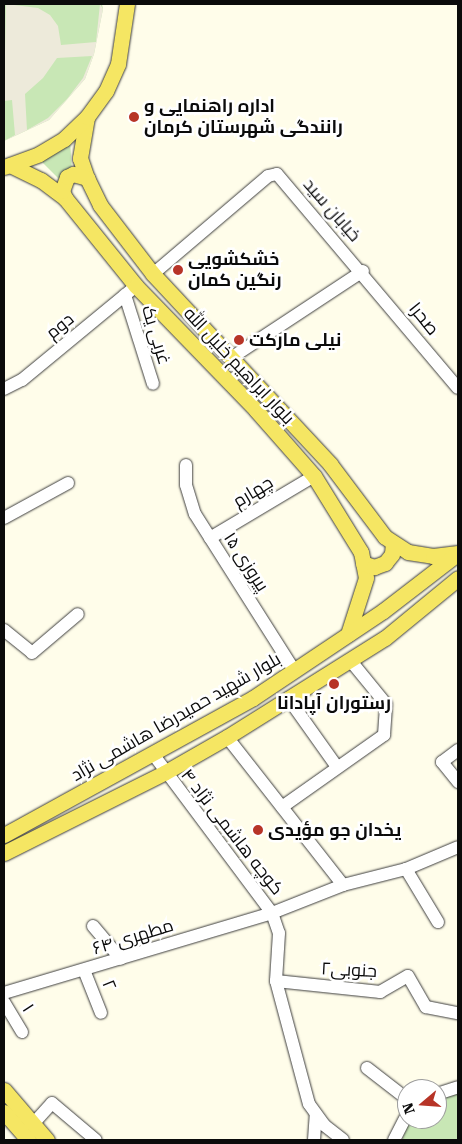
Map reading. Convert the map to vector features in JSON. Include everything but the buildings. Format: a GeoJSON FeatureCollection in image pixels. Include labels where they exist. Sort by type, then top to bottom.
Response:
{"type":"FeatureCollection","features":[{"type":"Feature","properties":{"kind":"main road"},"geometry":{"type":"LineString","coordinates":[[7,166],[64,139],[87,117],[106,91],[118,64],[128,5]]}},
{"type":"Feature","properties":{"kind":"main road","name":"بلوار ابراهیم خلیل الله"},"geometry":{"type":"LineString","coordinates":[[87,117],[80,158],[87,178],[100,204],[153,274],[330,464],[385,536],[408,552],[424,555],[458,553]]}},
{"type":"Feature","properties":{"kind":"main road","name":"بلوار ابراهیم خلیل الله"},"geometry":{"type":"LineString","coordinates":[[7,166],[41,180],[65,198],[130,291],[256,410],[314,476],[344,520],[361,552],[366,578],[348,634]]}},
{"type":"Feature","properties":{"kind":"main road"},"geometry":{"type":"LineString","coordinates":[[65,198],[62,191],[67,177],[81,174],[87,178]]}},
{"type":"Feature","properties":{"kind":"main road"},"geometry":{"type":"LineString","coordinates":[[363,563],[374,567],[385,563],[392,554],[393,542]]}},
{"type":"Feature","properties":{"kind":"main road","name":"بلوار شهید حمیدرضا هاشمی نژاد"},"geometry":{"type":"LineString","coordinates":[[4,835],[253,698],[348,634],[458,553]]}},
{"type":"Feature","properties":{"kind":"main road","name":"بلوار شهید حمیدرضا هاشمی نژاد"},"geometry":{"type":"LineString","coordinates":[[4,853],[164,773],[227,737],[385,638],[458,578]]}},
{"type":"Feature","properties":{"kind":"main road"},"geometry":{"type":"LineString","coordinates":[[4,1090],[47,1140]]}},
{"type":"Feature","properties":{"kind":"main road"},"geometry":{"type":"LineString","coordinates":[[4,1112],[28,1140]]}},
{"type":"Feature","properties":{"kind":"street","name":"خیابان سید"},"geometry":{"type":"LineString","coordinates":[[153,274],[268,176],[277,174],[363,272]]}},
{"type":"Feature","properties":{"kind":"street"},"geometry":{"type":"LineString","coordinates":[[231,358],[363,272]]}},
{"type":"Feature","properties":{"kind":"street","name":"صحرا"},"geometry":{"type":"LineString","coordinates":[[363,272],[458,388]]}},
{"type":"Feature","properties":{"kind":"street","name":"غربی یک"},"geometry":{"type":"LineString","coordinates":[[130,291],[153,384]]}},
{"type":"Feature","properties":{"kind":"street","name":"دوم"},"geometry":{"type":"LineString","coordinates":[[4,389],[22,380],[130,291]]}},
{"type":"Feature","properties":{"kind":"street","name":"پیروزی ۱۵"},"geometry":{"type":"LineString","coordinates":[[186,465],[186,485],[195,514],[294,670]]}},
{"type":"Feature","properties":{"kind":"street","name":"چهارم"},"geometry":{"type":"LineString","coordinates":[[210,538],[314,476]]}},
{"type":"Feature","properties":{"kind":"street"},"geometry":{"type":"LineString","coordinates":[[4,518],[68,483]]}},
{"type":"Feature","properties":{"kind":"street"},"geometry":{"type":"LineString","coordinates":[[4,630],[30,653],[78,614]]}},
{"type":"Feature","properties":{"kind":"street"},"geometry":{"type":"LineString","coordinates":[[282,807],[384,735],[386,704],[350,660]]}},
{"type":"Feature","properties":{"kind":"street"},"geometry":{"type":"LineString","coordinates":[[288,698],[337,767]]}},
{"type":"Feature","properties":{"kind":"street"},"geometry":{"type":"LineString","coordinates":[[227,737],[343,886]]}},
{"type":"Feature","properties":{"kind":"street"},"geometry":{"type":"LineString","coordinates":[[458,750],[442,762],[458,782]]}},
{"type":"Feature","properties":{"kind":"street","name":"کوچه هاشمی نژاد ۴"},"geometry":{"type":"LineString","coordinates":[[153,754],[164,773],[272,912],[279,933],[276,981],[309,1104],[316,1114]]}},
{"type":"Feature","properties":{"kind":"street","name":"مطهری ۶۴"},"geometry":{"type":"LineString","coordinates":[[4,993],[272,912],[343,886],[406,869],[458,847]]}},
{"type":"Feature","properties":{"kind":"street"},"geometry":{"type":"LineString","coordinates":[[406,869],[438,922]]}},
{"type":"Feature","properties":{"kind":"street"},"geometry":{"type":"LineString","coordinates":[[93,926],[121,959]]}},
{"type":"Feature","properties":{"kind":"street","name":"۲"},"geometry":{"type":"LineString","coordinates":[[84,970],[101,1013]]}},
{"type":"Feature","properties":{"kind":"street","name":"جنوبی۲"},"geometry":{"type":"LineString","coordinates":[[276,981],[380,992],[408,976],[426,1007],[458,1013]]}},
{"type":"Feature","properties":{"kind":"street","name":"۱"},"geometry":{"type":"LineString","coordinates":[[4,1002],[22,1032]]}},
{"type":"Feature","properties":{"kind":"street"},"geometry":{"type":"LineString","coordinates":[[367,1068],[397,1091]]}},
{"type":"Feature","properties":{"kind":"street"},"geometry":{"type":"LineString","coordinates":[[33,1124],[52,1103],[96,1140]]}},
{"type":"Feature","properties":{"kind":"street"},"geometry":{"type":"LineString","coordinates":[[314,1140],[316,1114]]}},
{"type":"Feature","properties":{"kind":"street"},"geometry":{"type":"LineString","coordinates":[[316,1114],[343,1140]]}},
{"type":"Feature","properties":{"kind":"green space"},"geometry":{"type":"Polygon","coordinates":[[[4,4],[102,4],[103,9],[94,54],[85,79],[49,120],[4,141],[4,4]]]}},
{"type":"Feature","properties":{"kind":"green space"},"geometry":{"type":"Polygon","coordinates":[[[70,140],[72,171],[59,179],[38,158],[70,140]]]}},
{"type":"Feature","properties":{"kind":"green space"},"geometry":{"type":"Polygon","coordinates":[[[458,1094],[458,1140],[402,1140],[406,1129],[447,1129],[447,1097],[458,1094]]]}},
{"type":"Feature","properties":{"kind":"shaded area"},"geometry":{"type":"Polygon","coordinates":[[[6,4],[38,8],[50,15],[58,26],[61,45],[96,42],[100,4],[103,9],[94,54],[85,79],[49,120],[4,141],[15,135],[12,100],[4,101],[6,4]],[[92,56],[57,58],[43,78],[25,94],[27,130],[48,118],[67,99],[83,78],[92,56]]]}},
{"type":"Feature","properties":{"kind":"place","name":"اداره راهنمایی و رانندگی شهرستان کرمان"},"geometry":{"type":"Point","coordinates":[134,117]}},
{"type":"Feature","properties":{"kind":"place","name":"خشکشویی رنگین کمان"},"geometry":{"type":"Point","coordinates":[178,270]}},
{"type":"Feature","properties":{"kind":"place","name":"نیلی مارکت"},"geometry":{"type":"Point","coordinates":[239,340]}},
{"type":"Feature","properties":{"kind":"place","name":"رستوران آپادانا"},"geometry":{"type":"Point","coordinates":[334,684]}},
{"type":"Feature","properties":{"kind":"place","name":"یخدان جو مؤیدی"},"geometry":{"type":"Point","coordinates":[258,830]}}]}
